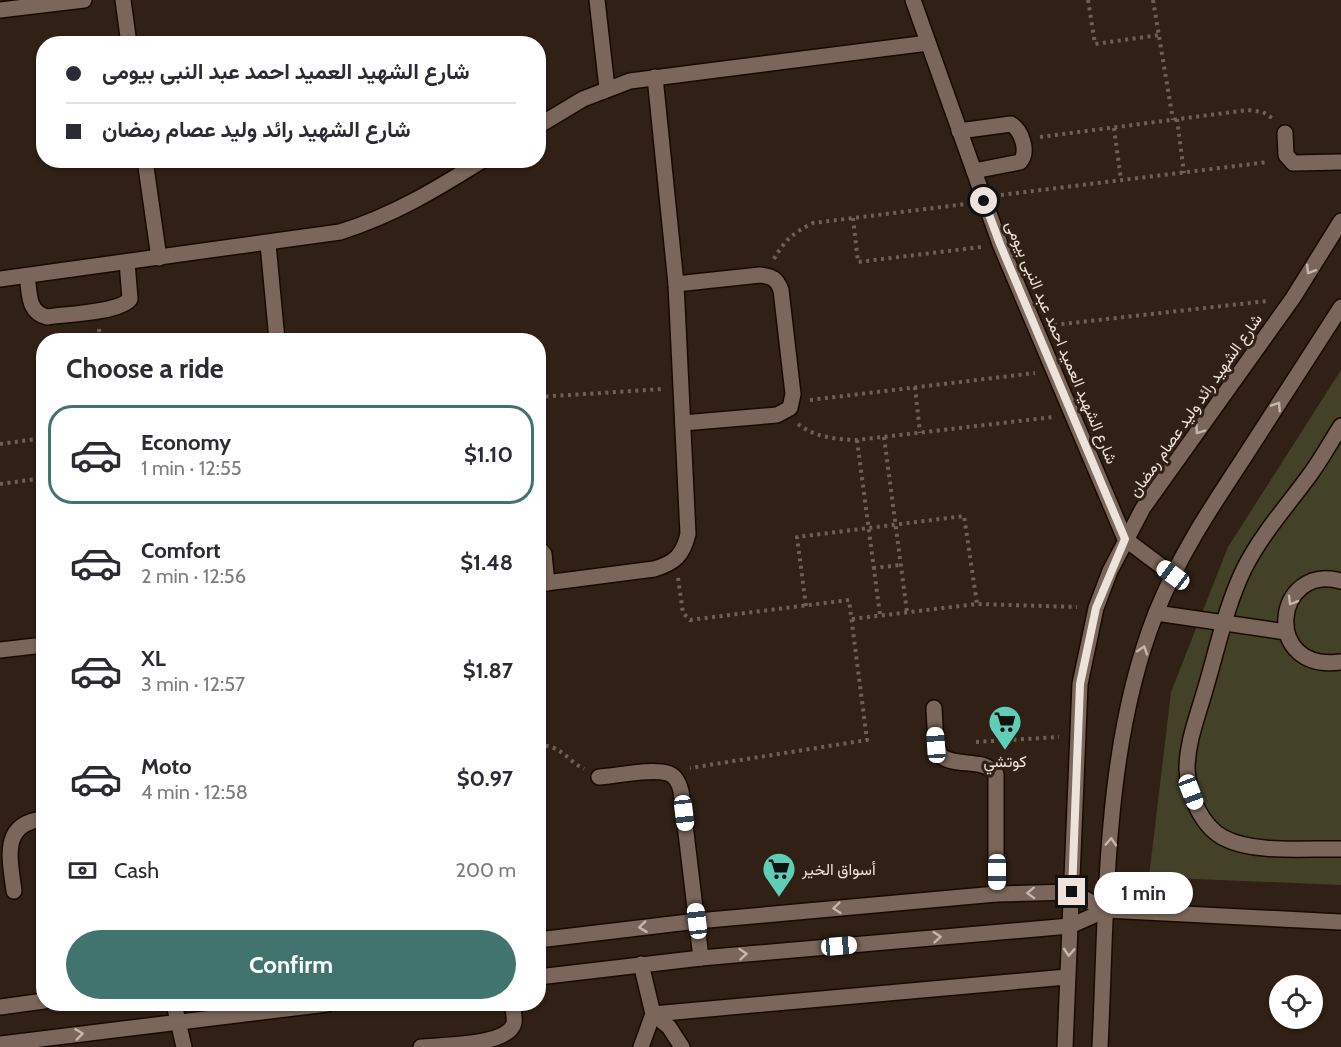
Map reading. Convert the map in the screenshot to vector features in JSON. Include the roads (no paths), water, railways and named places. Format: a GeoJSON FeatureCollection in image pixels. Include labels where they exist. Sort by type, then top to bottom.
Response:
{"type":"FeatureCollection","features":[{"type":"Feature","properties":{"kind":"street"},"geometry":{"type":"LineString","coordinates":[[0,10],[84,0]]}},
{"type":"Feature","properties":{"kind":"street"},"geometry":{"type":"LineString","coordinates":[[123,0],[128,36]]}},
{"type":"Feature","properties":{"kind":"street"},"geometry":{"type":"LineString","coordinates":[[597,0],[607,88]]}},
{"type":"Feature","properties":{"kind":"street","name":"شارع الشهيد العميد احمد عبد النبى بيومى"},"geometry":{"type":"LineString","coordinates":[[913,0],[1000,244],[1125,539],[1173,575]]}},
{"type":"Feature","properties":{"kind":"street"},"geometry":{"type":"LineString","coordinates":[[546,122],[607,88],[655,77],[928,44]]}},
{"type":"Feature","properties":{"kind":"street"},"geometry":{"type":"LineString","coordinates":[[546,583],[654,569],[672,564],[684,551],[688,534],[676,284],[655,77]]}},
{"type":"Feature","properties":{"kind":"street"},"geometry":{"type":"LineString","coordinates":[[959,131],[1011,124],[1017,127],[1022,140],[1025,152],[1020,162],[974,171]]}},
{"type":"Feature","properties":{"kind":"street"},"geometry":{"type":"LineString","coordinates":[[1285,133],[1288,159],[1298,163],[1341,162]]}},
{"type":"Feature","properties":{"kind":"street"},"geometry":{"type":"LineString","coordinates":[[146,168],[159,258]]}},
{"type":"Feature","properties":{"kind":"street"},"geometry":{"type":"LineString","coordinates":[[0,279],[268,244],[340,232],[376,221],[411,205],[470,168]]}},
{"type":"Feature","properties":{"kind":"street","name":"شارع الشهيد رائد وليد عصام رمضان"},"geometry":{"type":"LineString","coordinates":[[1065,1047],[1080,684],[1096,608],[1125,539],[1143,508],[1293,298],[1341,221]]}},
{"type":"Feature","properties":{"kind":"street"},"geometry":{"type":"LineString","coordinates":[[268,244],[276,333]]}},
{"type":"Feature","properties":{"kind":"street"},"geometry":{"type":"LineString","coordinates":[[27,276],[35,312],[47,317],[126,305],[131,292],[127,262]]}},
{"type":"Feature","properties":{"kind":"street"},"geometry":{"type":"LineString","coordinates":[[676,284],[770,276],[777,281],[781,290],[789,407],[682,423]]}},
{"type":"Feature","properties":{"kind":"street"},"geometry":{"type":"LineString","coordinates":[[1100,1047],[1106,910],[1122,734],[1133,682],[1156,613],[1173,575],[1214,503],[1341,307]]}},
{"type":"Feature","properties":{"kind":"street"},"geometry":{"type":"LineString","coordinates":[[1341,426],[1311,474],[1264,535],[1244,570],[1225,623],[1191,739],[1187,769],[1191,792],[1198,810],[1223,838],[1241,845],[1341,849]]}},
{"type":"Feature","properties":{"kind":"street"},"geometry":{"type":"LineString","coordinates":[[1341,581],[1318,579],[1306,584],[1295,593],[1288,605],[1285,618],[1286,632],[1294,648],[1308,659],[1325,664],[1341,662]]}},
{"type":"Feature","properties":{"kind":"street"},"geometry":{"type":"LineString","coordinates":[[1156,613],[1286,632]]}},
{"type":"Feature","properties":{"kind":"street"},"geometry":{"type":"LineString","coordinates":[[0,650],[36,646]]}},
{"type":"Feature","properties":{"kind":"street"},"geometry":{"type":"LineString","coordinates":[[934,708],[936,745],[941,756],[954,762],[987,766],[996,774],[996,894]]}},
{"type":"Feature","properties":{"kind":"street"},"geometry":{"type":"LineString","coordinates":[[599,777],[657,772],[669,773],[678,780],[701,958]]}},
{"type":"Feature","properties":{"kind":"street"},"geometry":{"type":"LineString","coordinates":[[14,891],[9,845],[13,833],[23,824],[36,821]]}},
{"type":"Feature","properties":{"kind":"street"},"geometry":{"type":"LineString","coordinates":[[546,939],[697,921],[996,894],[1072,892],[1106,910],[1341,922]]}},
{"type":"Feature","properties":{"kind":"street"},"geometry":{"type":"LineString","coordinates":[[546,976],[701,958],[1070,926],[1106,910]]}},
{"type":"Feature","properties":{"kind":"street"},"geometry":{"type":"LineString","coordinates":[[641,964],[653,1014],[641,1047]]}},
{"type":"Feature","properties":{"kind":"street"},"geometry":{"type":"LineString","coordinates":[[653,1014],[1067,977]]}},
{"type":"Feature","properties":{"kind":"street"},"geometry":{"type":"LineString","coordinates":[[0,1007],[36,1002]]}},
{"type":"Feature","properties":{"kind":"street"},"geometry":{"type":"LineString","coordinates":[[175,1011],[184,1047]]}},
{"type":"Feature","properties":{"kind":"street"},"geometry":{"type":"LineString","coordinates":[[0,1044],[268,1011]]}},
{"type":"Feature","properties":{"kind":"street"},"geometry":{"type":"LineString","coordinates":[[421,1047],[492,1040],[506,1035],[514,1023],[513,1011]]}},
{"type":"Feature","properties":{"kind":"street"},"geometry":{"type":"LineString","coordinates":[[653,1014],[669,1027],[682,1047]]}},
{"type":"Feature","properties":{"kind":"place","name":"كوتشي"},"geometry":{"type":"Point","coordinates":[1005,751]}},
{"type":"Feature","properties":{"kind":"place","name":"أسواق الخير"},"geometry":{"type":"Point","coordinates":[779,898]}}]}
